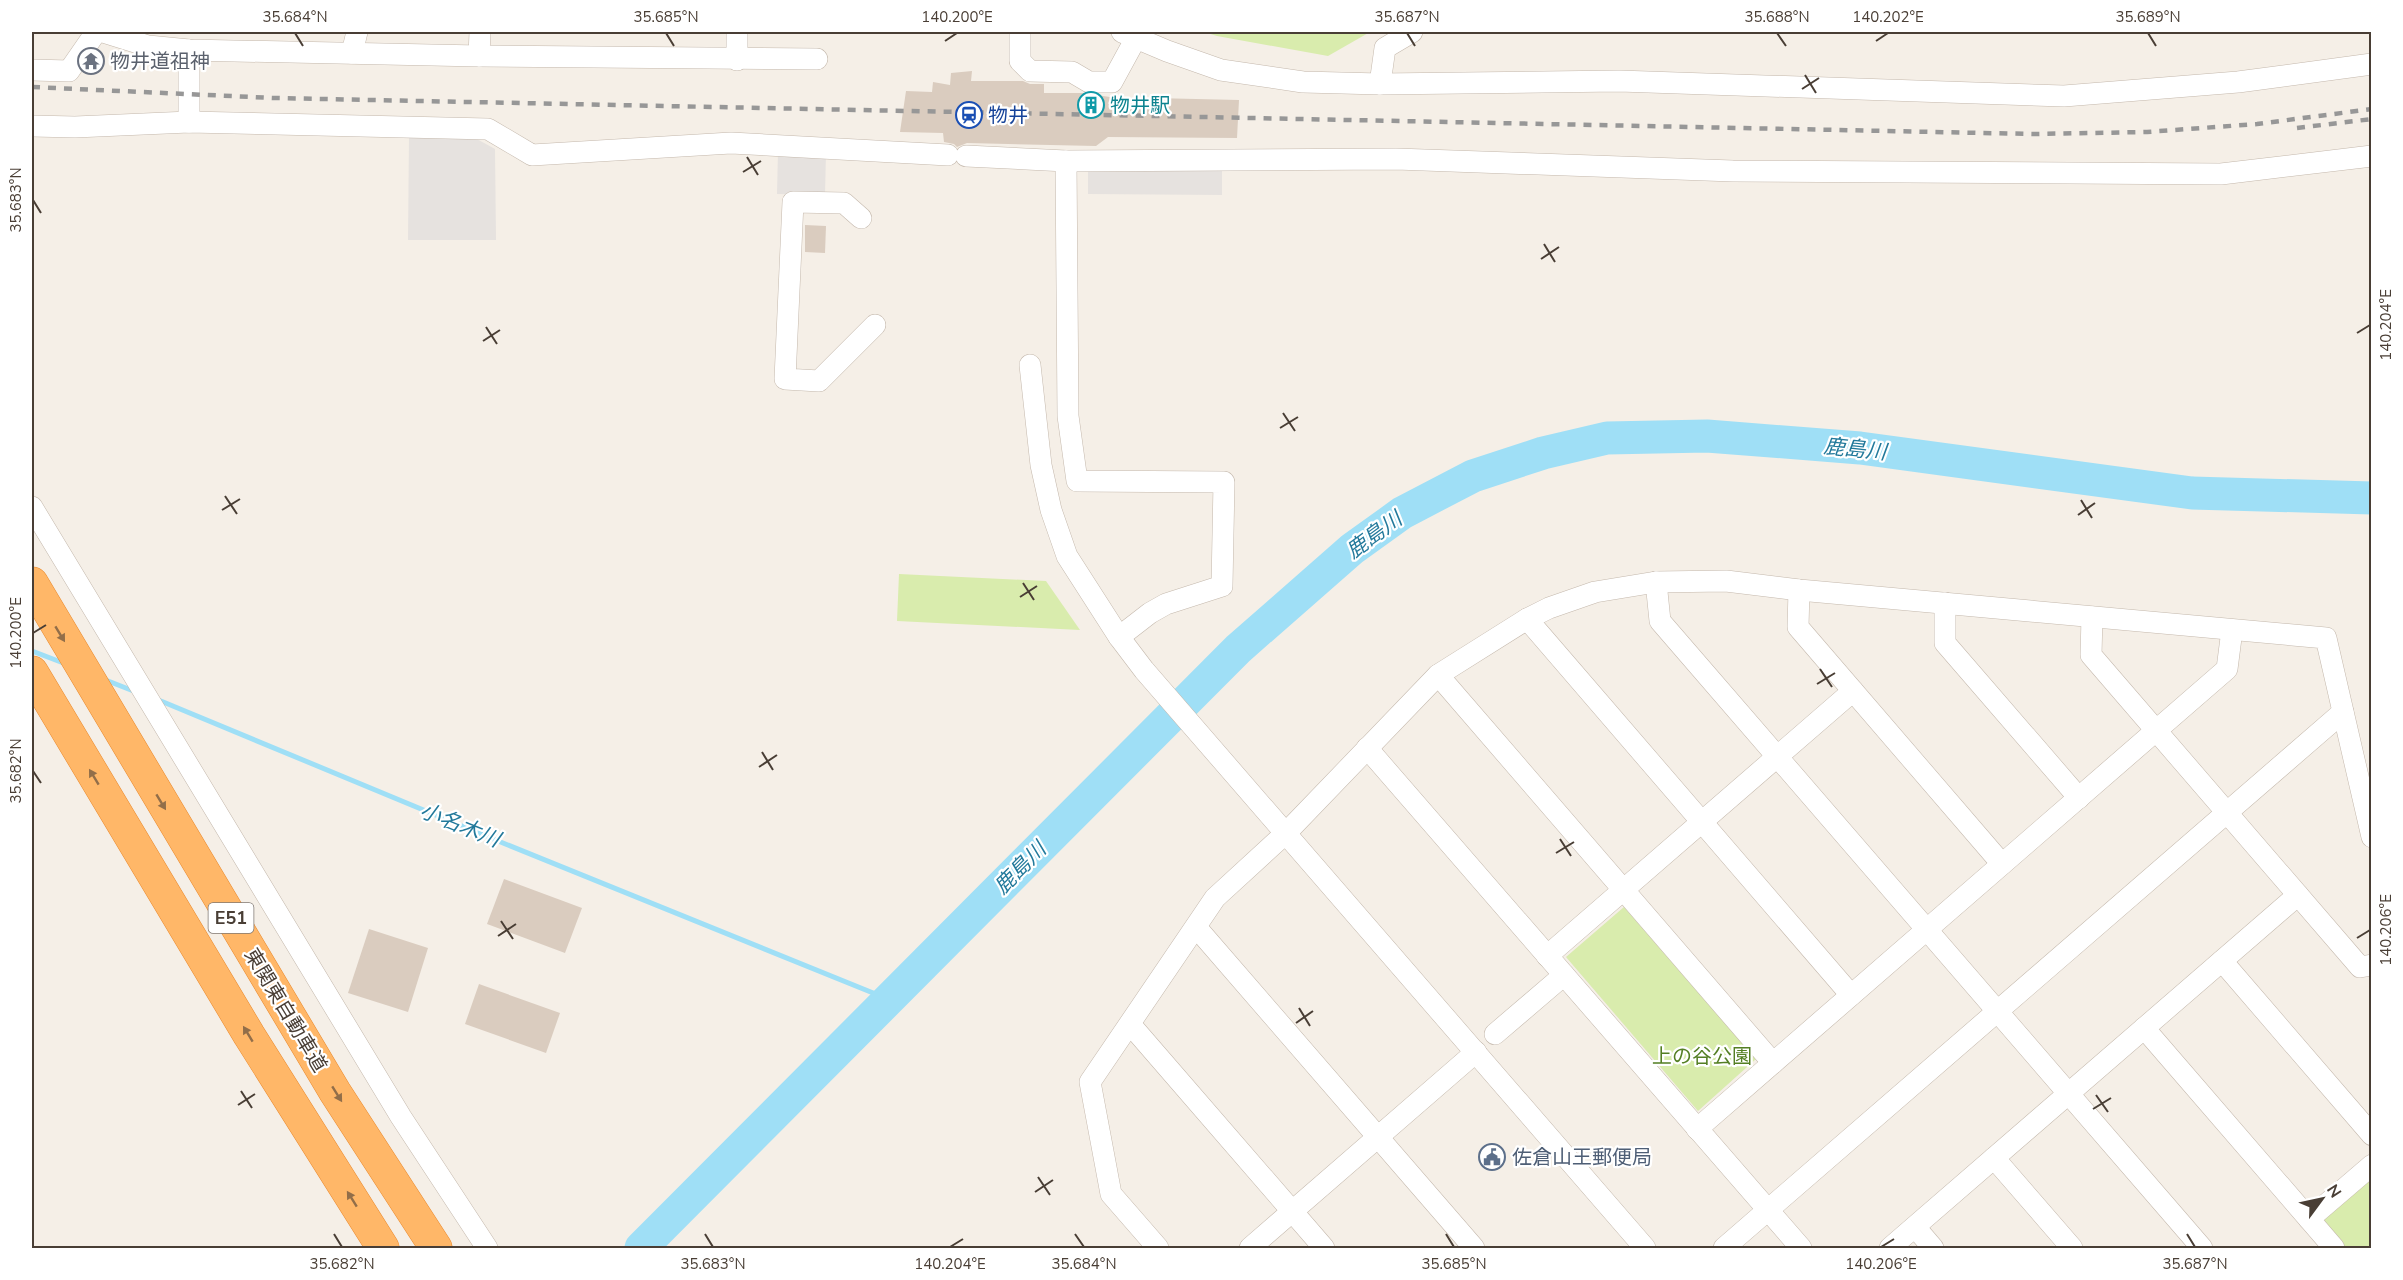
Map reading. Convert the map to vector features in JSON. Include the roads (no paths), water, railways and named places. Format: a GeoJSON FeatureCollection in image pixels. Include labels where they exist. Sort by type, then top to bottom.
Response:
{"type":"FeatureCollection","features":[{"type":"Feature","properties":{"kind":"highway","name":"東関東自動車道"},"geometry":{"type":"LineString","coordinates":[[32,584],[335,1092],[436,1248]]}},
{"type":"Feature","properties":{"kind":"highway","name":"E51"},"geometry":{"type":"LineString","coordinates":[[32,672],[249,1035],[383,1248]]}},
{"type":"Feature","properties":{"kind":"street"},"geometry":{"type":"LineString","coordinates":[[32,70],[69,71],[96,32]]}},
{"type":"Feature","properties":{"kind":"street"},"geometry":{"type":"LineString","coordinates":[[103,32],[148,46],[189,50],[737,60],[817,59]]}},
{"type":"Feature","properties":{"kind":"street"},"geometry":{"type":"LineString","coordinates":[[352,53],[357,32]]}},
{"type":"Feature","properties":{"kind":"street"},"geometry":{"type":"LineString","coordinates":[[479,56],[480,32]]}},
{"type":"Feature","properties":{"kind":"street"},"geometry":{"type":"LineString","coordinates":[[737,32],[737,60]]}},
{"type":"Feature","properties":{"kind":"street"},"geometry":{"type":"LineString","coordinates":[[1020,32],[1020,61],[1030,71],[1072,72],[1089,82],[1112,82],[1129,35],[1221,70],[1303,82],[1380,84],[1619,81],[2064,96],[2238,82],[2372,64]]}},
{"type":"Feature","properties":{"kind":"street"},"geometry":{"type":"LineString","coordinates":[[1380,84],[1385,48],[1412,32]]}},
{"type":"Feature","properties":{"kind":"street"},"geometry":{"type":"LineString","coordinates":[[189,50],[189,122]]}},
{"type":"Feature","properties":{"kind":"street"},"geometry":{"type":"LineString","coordinates":[[32,126],[75,127],[189,122],[488,129],[532,155],[731,143],[1066,161],[1396,159],[1733,171],[2221,174],[2372,156]]}},
{"type":"Feature","properties":{"kind":"street"},"geometry":{"type":"LineString","coordinates":[[1066,161],[1068,416],[1077,481],[1224,482],[1222,585],[1166,604],[1150,613],[1119,637]]}},
{"type":"Feature","properties":{"kind":"street"},"geometry":{"type":"LineString","coordinates":[[861,218],[844,203],[793,202],[785,379],[819,381],[875,325]]}},
{"type":"Feature","properties":{"kind":"street"},"geometry":{"type":"LineString","coordinates":[[1030,365],[1041,465],[1051,510],[1067,556],[1119,637],[1144,670],[1287,832],[1645,1248]]}},
{"type":"Feature","properties":{"kind":"street"},"geometry":{"type":"LineString","coordinates":[[32,507],[389,1096],[486,1246]]}},
{"type":"Feature","properties":{"kind":"street"},"geometry":{"type":"LineString","coordinates":[[1158,1248],[1111,1194],[1090,1082],[1215,898],[1287,832],[1438,675],[1527,619],[1549,608],[1595,592],[1656,582],[1726,581],[1799,590],[2326,638],[2372,837]]}},
{"type":"Feature","properties":{"kind":"street"},"geometry":{"type":"LineString","coordinates":[[1656,582],[1660,621],[2202,1248]]}},
{"type":"Feature","properties":{"kind":"street"},"geometry":{"type":"LineString","coordinates":[[1799,590],[1798,627],[2002,864]]}},
{"type":"Feature","properties":{"kind":"street"},"geometry":{"type":"LineString","coordinates":[[1945,603],[1945,643],[2079,798]]}},
{"type":"Feature","properties":{"kind":"street"},"geometry":{"type":"LineString","coordinates":[[2092,617],[2091,655],[2360,967],[2372,965]]}},
{"type":"Feature","properties":{"kind":"street"},"geometry":{"type":"LineString","coordinates":[[1527,619],[1851,995]]}},
{"type":"Feature","properties":{"kind":"street"},"geometry":{"type":"LineString","coordinates":[[1697,1129],[2227,669],[2232,630]]}},
{"type":"Feature","properties":{"kind":"street"},"geometry":{"type":"LineString","coordinates":[[1438,675],[1773,1063]]}},
{"type":"Feature","properties":{"kind":"street"},"geometry":{"type":"LineString","coordinates":[[1547,956],[1853,691]]}},
{"type":"Feature","properties":{"kind":"street"},"geometry":{"type":"LineString","coordinates":[[1724,1248],[2343,712]]}},
{"type":"Feature","properties":{"kind":"street"},"geometry":{"type":"LineString","coordinates":[[1367,748],[1800,1248]]}},
{"type":"Feature","properties":{"kind":"street"},"geometry":{"type":"LineString","coordinates":[[1890,1248],[2298,895]]}},
{"type":"Feature","properties":{"kind":"street"},"geometry":{"type":"LineString","coordinates":[[1196,927],[1474,1248]]}},
{"type":"Feature","properties":{"kind":"street"},"geometry":{"type":"LineString","coordinates":[[2222,961],[2372,1135]]}},
{"type":"Feature","properties":{"kind":"street"},"geometry":{"type":"LineString","coordinates":[[1495,1034],[1564,975]]}},
{"type":"Feature","properties":{"kind":"street"},"geometry":{"type":"LineString","coordinates":[[1130,1024],[1324,1248]]}},
{"type":"Feature","properties":{"kind":"street"},"geometry":{"type":"LineString","coordinates":[[2144,1028],[2334,1248]]}},
{"type":"Feature","properties":{"kind":"street"},"geometry":{"type":"LineString","coordinates":[[1250,1248],[1476,1052]]}},
{"type":"Feature","properties":{"kind":"street"},"geometry":{"type":"LineString","coordinates":[[1994,1158],[2072,1248]]}},
{"type":"Feature","properties":{"kind":"street"},"geometry":{"type":"LineString","coordinates":[[2308,1219],[2372,1165]]}},
{"type":"Feature","properties":{"kind":"street"},"geometry":{"type":"LineString","coordinates":[[1915,1227],[1933,1248]]}},
{"type":"Feature","properties":{"kind":"waterway","name":"鹿島川"},"geometry":{"type":"LineString","coordinates":[[641,1248],[1238,649],[1352,549],[1402,513],[1473,476],[1543,453],[1607,438],[1707,436],[1860,448],[2192,493],[2372,498]]}},
{"type":"Feature","properties":{"kind":"waterway","name":"小名木川"},"geometry":{"type":"LineString","coordinates":[[32,651],[66,664]]}},
{"type":"Feature","properties":{"kind":"waterway","name":"小名木川"},"geometry":{"type":"LineString","coordinates":[[103,679],[136,692]]}},
{"type":"Feature","properties":{"kind":"waterway","name":"小名木川"},"geometry":{"type":"LineString","coordinates":[[156,699],[888,999]]}},
{"type":"Feature","properties":{"kind":"railway"},"geometry":{"type":"LineString","coordinates":[[32,87],[274,98],[2034,134],[2147,132],[2257,124],[2372,109]]}},
{"type":"Feature","properties":{"kind":"railway"},"geometry":{"type":"LineString","coordinates":[[2297,128],[2372,119]]}},
{"type":"Feature","properties":{"kind":"place","name":"物井道祖神"},"geometry":{"type":"Point","coordinates":[91,61]}},
{"type":"Feature","properties":{"kind":"place","name":"物井駅"},"geometry":{"type":"Point","coordinates":[1091,105]}},
{"type":"Feature","properties":{"kind":"place","name":"物井"},"geometry":{"type":"Point","coordinates":[969,115]}},
{"type":"Feature","properties":{"kind":"place","name":"佐倉山王郵便局"},"geometry":{"type":"Point","coordinates":[1492,1157]}},
{"type":"Feature","properties":{"kind":"park label","name":"上の谷公園"},"geometry":{"type":"Point","coordinates":[1702,1056]}}]}
